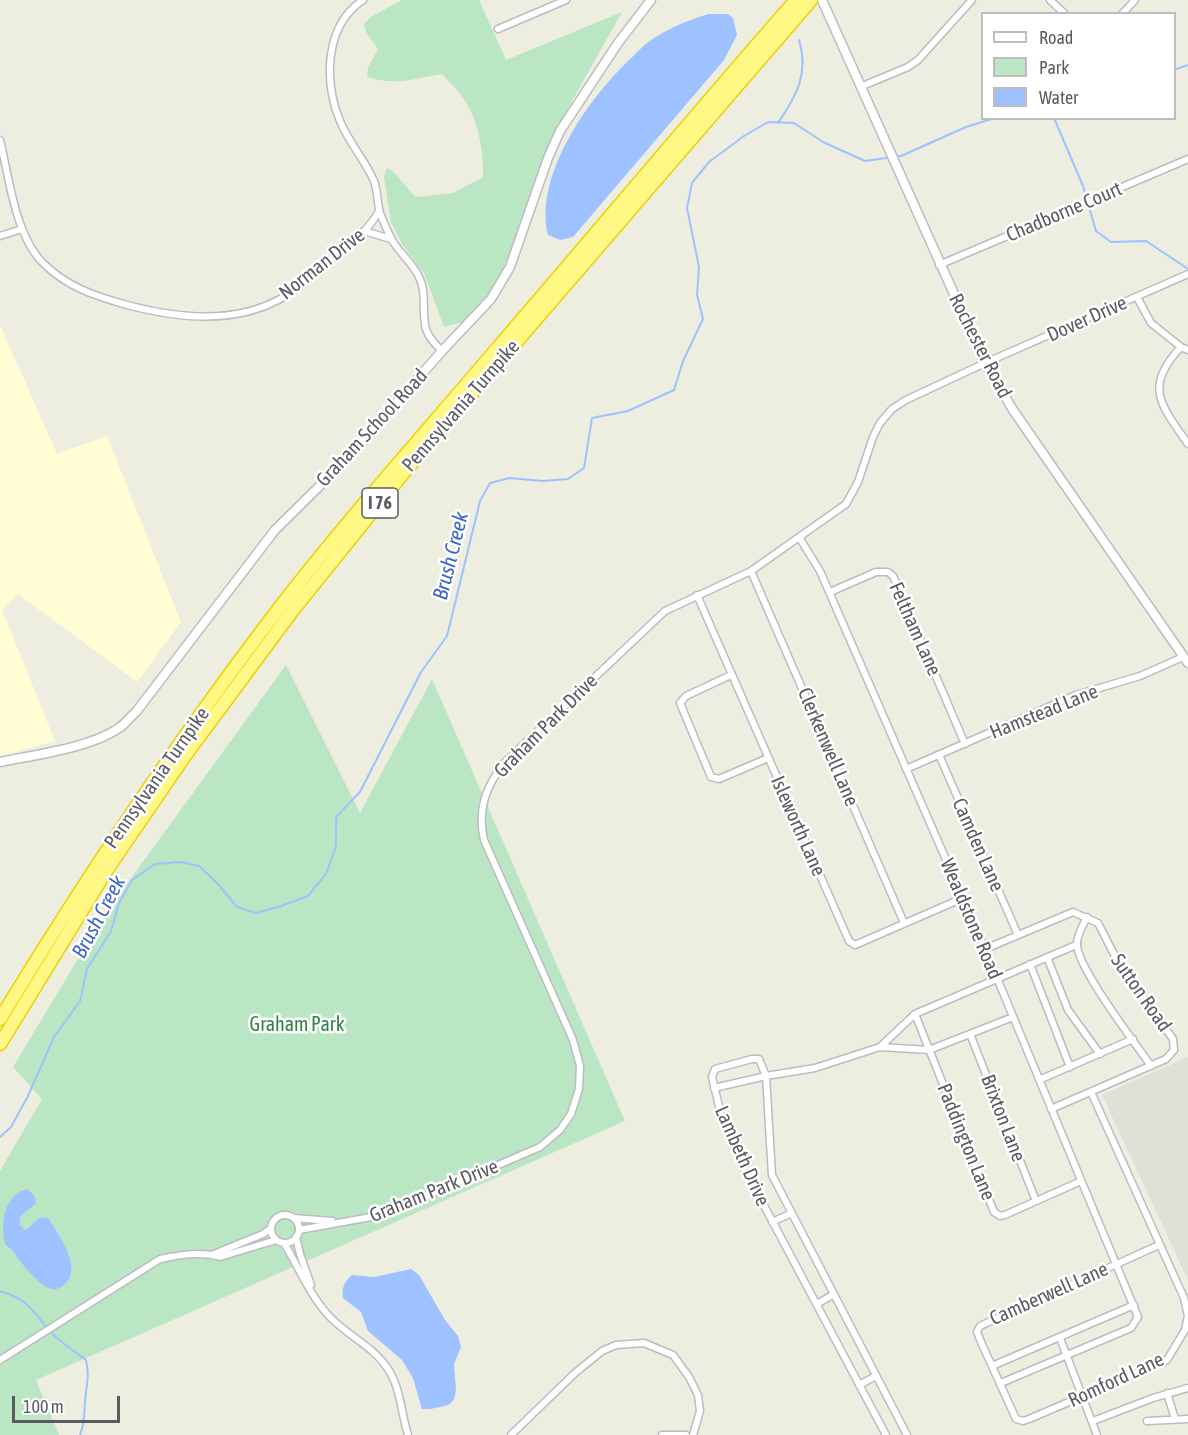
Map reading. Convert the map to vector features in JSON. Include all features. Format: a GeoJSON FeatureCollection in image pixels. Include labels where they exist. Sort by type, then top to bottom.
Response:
{"type":"FeatureCollection","features":[{"type":"Feature","properties":{"kind":"highway","name":"Pennsylvania Turnpike"},"geometry":{"type":"LineString","coordinates":[[0,1019],[74,900],[160,770],[266,626],[393,470],[634,186],[796,0]]}},
{"type":"Feature","properties":{"kind":"highway","name":"Pennsylvania Turnpike"},"geometry":{"type":"LineString","coordinates":[[0,1044],[108,868],[184,757],[292,610],[405,471],[811,0]]}},
{"type":"Feature","properties":{"kind":"street","name":"Norman Drive"},"geometry":{"type":"LineString","coordinates":[[363,0],[348,11],[336,34],[331,60],[331,87],[340,122],[374,181],[380,211],[391,240],[418,274],[424,292],[425,324],[428,333],[442,351]]}},
{"type":"Feature","properties":{"kind":"street"},"geometry":{"type":"LineString","coordinates":[[498,29],[566,0]]}},
{"type":"Feature","properties":{"kind":"street","name":"Graham School Road"},"geometry":{"type":"LineString","coordinates":[[0,762],[69,747],[98,738],[119,728],[136,712],[275,530],[350,456],[442,351],[477,316],[510,267],[560,131],[618,43],[651,0]]}},
{"type":"Feature","properties":{"kind":"street","name":"Rochester Road"},"geometry":{"type":"LineString","coordinates":[[822,0],[939,265],[985,363],[1013,410],[1186,658]]}},
{"type":"Feature","properties":{"kind":"street"},"geometry":{"type":"LineString","coordinates":[[860,87],[908,67],[918,60],[972,0]]}},
{"type":"Feature","properties":{"kind":"street"},"geometry":{"type":"LineString","coordinates":[[1050,0],[1063,12]]}},
{"type":"Feature","properties":{"kind":"street"},"geometry":{"type":"LineString","coordinates":[[1124,12],[1135,0]]}},
{"type":"Feature","properties":{"kind":"street","name":"Norman Drive"},"geometry":{"type":"LineString","coordinates":[[0,140],[22,229],[32,249],[42,262],[72,286],[89,294],[157,312],[184,317],[218,316],[240,313],[280,299],[303,284],[364,231],[380,211]]}},
{"type":"Feature","properties":{"kind":"street","name":"Chadborne Court"},"geometry":{"type":"LineString","coordinates":[[939,265],[1188,159]]}},
{"type":"Feature","properties":{"kind":"street"},"geometry":{"type":"LineString","coordinates":[[0,236],[22,229]]}},
{"type":"Feature","properties":{"kind":"street"},"geometry":{"type":"LineString","coordinates":[[364,231],[391,240]]}},
{"type":"Feature","properties":{"kind":"street","name":"Dover Drive"},"geometry":{"type":"LineString","coordinates":[[985,363],[1188,274]]}},
{"type":"Feature","properties":{"kind":"street"},"geometry":{"type":"LineString","coordinates":[[1137,297],[1151,323],[1188,350]]}},
{"type":"Feature","properties":{"kind":"street"},"geometry":{"type":"LineString","coordinates":[[1181,347],[1166,363],[1159,382],[1161,402],[1188,444]]}},
{"type":"Feature","properties":{"kind":"street","name":"Graham Park Drive"},"geometry":{"type":"LineString","coordinates":[[213,1255],[264,1234],[278,1216],[338,1222],[362,1220],[396,1210],[540,1147],[560,1130],[571,1114],[579,1089],[580,1066],[573,1040],[484,840],[481,826],[483,802],[491,780],[505,762],[665,611],[751,571],[846,504],[858,482],[873,437],[880,423],[892,409],[906,400],[985,363]]}},
{"type":"Feature","properties":{"kind":"street","name":"Wealdstone Road"},"geometry":{"type":"LineString","coordinates":[[799,537],[813,558],[830,592],[998,978],[1134,1305]]}},
{"type":"Feature","properties":{"kind":"street","name":"Clerkenwell Lane"},"geometry":{"type":"LineString","coordinates":[[751,571],[904,923]]}},
{"type":"Feature","properties":{"kind":"street","name":"Feltham Lane"},"geometry":{"type":"LineString","coordinates":[[830,592],[876,572],[888,572],[893,576],[965,744]]}},
{"type":"Feature","properties":{"kind":"street","name":"Isleworth Lane"},"geometry":{"type":"LineString","coordinates":[[697,595],[849,941],[855,945],[963,898]]}},
{"type":"Feature","properties":{"kind":"street","name":"Hamstead Lane"},"geometry":{"type":"LineString","coordinates":[[906,769],[1076,695],[1140,676],[1186,658]]}},
{"type":"Feature","properties":{"kind":"street"},"geometry":{"type":"LineString","coordinates":[[731,675],[686,696],[680,703],[711,777],[719,779],[768,758]]}},
{"type":"Feature","properties":{"kind":"street","name":"Camden Lane"},"geometry":{"type":"LineString","coordinates":[[939,755],[1018,935]]}},
{"type":"Feature","properties":{"kind":"street"},"geometry":{"type":"LineString","coordinates":[[985,949],[1073,912],[1087,918],[1076,945],[1091,980],[1151,1066]]}},
{"type":"Feature","properties":{"kind":"street","name":"Sutton Road"},"geometry":{"type":"LineString","coordinates":[[1051,1109],[1151,1066],[1171,1056],[1174,1050],[1173,1039],[1119,964],[1098,923],[1087,918]]}},
{"type":"Feature","properties":{"kind":"street","name":"Lambeth Drive"},"geometry":{"type":"LineString","coordinates":[[880,1047],[915,1014],[1076,945]]}},
{"type":"Feature","properties":{"kind":"street"},"geometry":{"type":"LineString","coordinates":[[1047,957],[1068,1010],[1100,1054]]}},
{"type":"Feature","properties":{"kind":"street"},"geometry":{"type":"LineString","coordinates":[[1030,964],[1070,1066]]}},
{"type":"Feature","properties":{"kind":"street"},"geometry":{"type":"LineString","coordinates":[[915,1014],[929,1050]]}},
{"type":"Feature","properties":{"kind":"street","name":"Lambeth Drive"},"geometry":{"type":"LineString","coordinates":[[714,1088],[815,1068],[880,1047],[929,1050],[1013,1017]]}},
{"type":"Feature","properties":{"kind":"street","name":"Brixton Lane"},"geometry":{"type":"LineString","coordinates":[[970,1034],[1036,1201]]}},
{"type":"Feature","properties":{"kind":"street"},"geometry":{"type":"LineString","coordinates":[[1039,1080],[1133,1039]]}},
{"type":"Feature","properties":{"kind":"street","name":"Paddington Lane"},"geometry":{"type":"LineString","coordinates":[[929,1050],[994,1212],[1000,1216],[1005,1215],[1081,1181]]}},
{"type":"Feature","properties":{"kind":"street","name":"Lambeth Drive"},"geometry":{"type":"LineString","coordinates":[[886,1435],[743,1166],[722,1119],[712,1077],[715,1069],[759,1059],[766,1076],[772,1175],[907,1435]]}},
{"type":"Feature","properties":{"kind":"street","name":"Romford Lane"},"geometry":{"type":"LineString","coordinates":[[992,1366],[1016,1419],[1023,1421],[1167,1360],[1185,1330],[1188,1316],[1184,1298],[1091,1092]]}},
{"type":"Feature","properties":{"kind":"street","name":"Lambeth Drive"},"geometry":{"type":"LineString","coordinates":[[772,1222],[792,1213]]}},
{"type":"Feature","properties":{"kind":"street"},"geometry":{"type":"LineString","coordinates":[[294,1218],[298,1223],[300,1254],[315,1297]]}},
{"type":"Feature","properties":{"kind":"street","name":"Graham Park Drive"},"geometry":{"type":"LineString","coordinates":[[0,1360],[160,1259],[178,1256],[231,1255],[288,1242],[297,1234],[338,1222]]}},
{"type":"Feature","properties":{"kind":"street"},"geometry":{"type":"LineString","coordinates":[[270,1229],[315,1297],[336,1324],[367,1346],[387,1368],[394,1380],[402,1404],[408,1435]]}},
{"type":"Feature","properties":{"kind":"street","name":"Camberwell Lane"},"geometry":{"type":"LineString","coordinates":[[992,1366],[977,1332],[980,1326],[1159,1245]]}},
{"type":"Feature","properties":{"kind":"street"},"geometry":{"type":"LineString","coordinates":[[817,1304],[834,1294]]}},
{"type":"Feature","properties":{"kind":"street"},"geometry":{"type":"LineString","coordinates":[[992,1366],[1134,1305],[1138,1317],[1131,1328],[1000,1383]]}},
{"type":"Feature","properties":{"kind":"street"},"geometry":{"type":"LineString","coordinates":[[1059,1338],[1097,1435]]}},
{"type":"Feature","properties":{"kind":"street"},"geometry":{"type":"LineString","coordinates":[[511,1435],[575,1373],[602,1351],[615,1345],[644,1343],[664,1349],[673,1355],[689,1377],[698,1395],[700,1412],[693,1435]]}},
{"type":"Feature","properties":{"kind":"street"},"geometry":{"type":"LineString","coordinates":[[859,1384],[876,1376]]}},
{"type":"Feature","properties":{"kind":"street"},"geometry":{"type":"LineString","coordinates":[[1093,1421],[1188,1388]]}},
{"type":"Feature","properties":{"kind":"street"},"geometry":{"type":"LineString","coordinates":[[1167,1394],[1175,1419]]}},
{"type":"Feature","properties":{"kind":"street"},"geometry":{"type":"LineString","coordinates":[[1147,1420],[1188,1419]]}},
{"type":"Feature","properties":{"kind":"street"},"geometry":{"type":"LineString","coordinates":[[662,1435],[686,1435]]}},
{"type":"Feature","properties":{"kind":"shaded area"},"geometry":{"type":"Polygon","coordinates":[[[0,325],[57,454],[107,436],[181,622],[137,682],[18,594],[2,610],[55,741],[0,756],[0,325]]]}},
{"type":"Feature","properties":{"kind":"shaded area"},"geometry":{"type":"Polygon","coordinates":[[[1188,1057],[1188,1280],[1102,1095],[1188,1057]]]}},
{"type":"Feature","properties":{"kind":"green space"},"geometry":{"type":"Polygon","coordinates":[[[402,0],[479,0],[506,60],[622,12],[554,133],[510,253],[494,287],[463,322],[444,327],[424,273],[402,244],[391,222],[384,177],[387,168],[391,170],[417,197],[453,193],[483,177],[482,156],[479,134],[472,114],[461,95],[442,74],[396,81],[367,77],[368,68],[378,49],[366,32],[364,24],[371,17],[402,0]]]}},
{"type":"Feature","properties":{"kind":"green space","name":"Graham Park"},"geometry":{"type":"Polygon","coordinates":[[[286,665],[360,813],[432,679],[625,1121],[36,1380],[59,1435],[0,1435],[0,1171],[42,1099],[13,1067],[105,914],[286,665]]]}},
{"type":"Feature","properties":{"kind":"water"},"geometry":{"type":"Polygon","coordinates":[[[709,14],[728,14],[733,18],[737,35],[724,60],[573,237],[560,240],[548,235],[546,212],[549,189],[556,165],[567,141],[596,97],[648,42],[679,25],[709,14]]]}},
{"type":"Feature","properties":{"kind":"water"},"geometry":{"type":"Polygon","coordinates":[[[27,1189],[34,1195],[36,1203],[20,1217],[20,1225],[25,1230],[38,1219],[48,1218],[63,1242],[70,1261],[69,1278],[64,1285],[55,1289],[46,1287],[31,1274],[5,1244],[3,1228],[9,1203],[19,1192],[27,1189]]]}},
{"type":"Feature","properties":{"kind":"water"},"geometry":{"type":"Polygon","coordinates":[[[411,1269],[419,1275],[445,1320],[458,1336],[461,1347],[454,1364],[456,1390],[454,1399],[450,1404],[430,1409],[422,1409],[413,1378],[402,1360],[368,1331],[361,1312],[343,1298],[344,1285],[352,1275],[374,1277],[411,1269]]]}},
{"type":"Feature","properties":{"kind":"waterway"},"geometry":{"type":"LineString","coordinates":[[778,123],[796,93],[802,73],[803,63],[799,40]]}},
{"type":"Feature","properties":{"kind":"waterway","name":"Brush Creek"},"geometry":{"type":"LineString","coordinates":[[1176,69],[1188,65]]}},
{"type":"Feature","properties":{"kind":"waterway","name":"Brush Creek"},"geometry":{"type":"LineString","coordinates":[[0,1137],[11,1127],[27,1098],[54,1037],[80,1001],[87,969],[111,931],[119,903],[132,880],[155,864],[181,862],[199,866],[237,907],[256,913],[308,896],[326,874],[336,846],[336,817],[360,792],[421,672],[447,636],[480,501],[490,483],[509,478],[543,481],[568,479],[584,468],[592,418],[628,411],[674,390],[683,361],[703,319],[697,295],[699,267],[687,208],[692,183],[709,162],[744,136],[768,122],[794,123],[823,142],[865,161],[901,156],[966,127],[989,120]]}},
{"type":"Feature","properties":{"kind":"waterway"},"geometry":{"type":"LineString","coordinates":[[1055,120],[1083,186],[1096,231],[1111,242],[1146,241],[1188,269]]}},
{"type":"Feature","properties":{"kind":"waterway","name":"Brush Creek"},"geometry":{"type":"LineString","coordinates":[[0,1291],[27,1304],[55,1336],[86,1360],[88,1371],[84,1423],[80,1435]]}}]}
